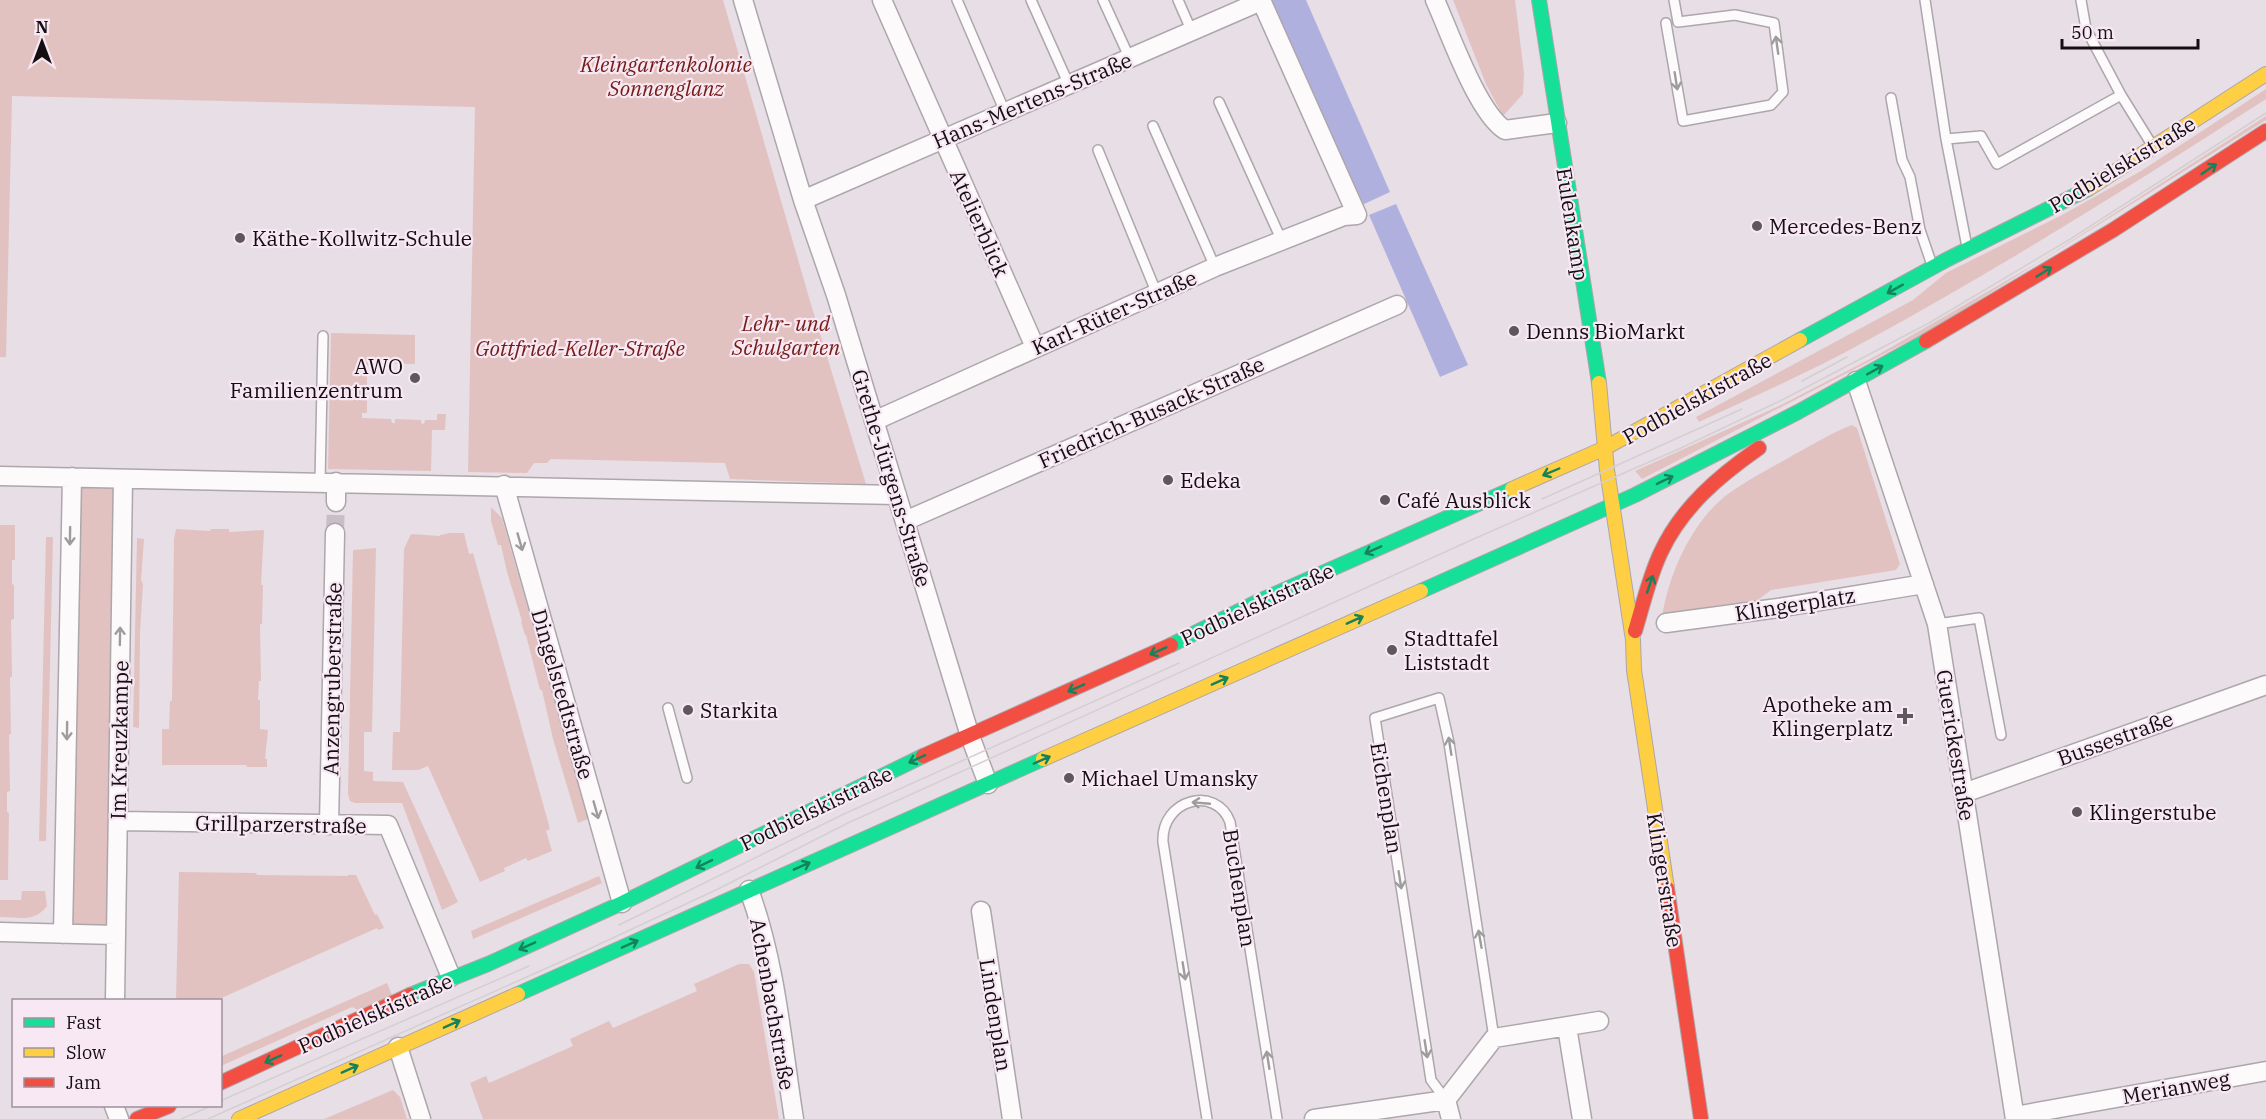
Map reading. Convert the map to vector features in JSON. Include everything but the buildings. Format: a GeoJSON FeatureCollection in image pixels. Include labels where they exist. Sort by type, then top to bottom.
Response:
{"type":"FeatureCollection","features":[{"type":"Feature","properties":{"kind":"main road","name":"Eulenkamp"},"geometry":{"type":"LineString","coordinates":[[1539,0],[1600,389],[1605,448]]}},
{"type":"Feature","properties":{"kind":"main road","name":"Podbielskistraße"},"geometry":{"type":"LineString","coordinates":[[222,1082],[451,977],[488,963],[622,903],[834,798],[1198,633],[1267,597],[1605,448],[1932,268],[2093,186],[2266,74]]}},
{"type":"Feature","properties":{"kind":"main road","name":"Podbielskistraße"},"geometry":{"type":"LineString","coordinates":[[239,1119],[1612,505],[1709,459],[1856,381],[1976,313],[2177,190],[2266,130]]}},
{"type":"Feature","properties":{"kind":"main road","name":"Klingerstraße"},"geometry":{"type":"LineString","coordinates":[[1633,640],[1662,551],[1679,523],[1700,496],[1725,471],[1856,381]]}},
{"type":"Feature","properties":{"kind":"main road","name":"Klingerstraße"},"geometry":{"type":"LineString","coordinates":[[1605,448],[1633,640],[1634,670],[1701,1119]]}},
{"type":"Feature","properties":{"kind":"main road"},"geometry":{"type":"LineString","coordinates":[[137,1119],[167,1107]]}},
{"type":"Feature","properties":{"kind":"street","name":"Grethe-Jürgens-Straße"},"geometry":{"type":"LineString","coordinates":[[743,0],[803,200],[836,295],[970,736],[988,784]]}},
{"type":"Feature","properties":{"kind":"street","name":"Atelierblick"},"geometry":{"type":"LineString","coordinates":[[882,0],[1035,346]]}},
{"type":"Feature","properties":{"kind":"street"},"geometry":{"type":"LineString","coordinates":[[1435,0],[1483,106],[1497,125],[1505,130],[1557,123]]}},
{"type":"Feature","properties":{"kind":"street","name":"Hans-Mertens-Straße"},"geometry":{"type":"LineString","coordinates":[[803,200],[1261,1]]}},
{"type":"Feature","properties":{"kind":"street","name":"Karl-Rüter-Straße"},"geometry":{"type":"LineString","coordinates":[[874,420],[1215,267],[1281,239],[1344,216],[1357,215],[1261,1]]}},
{"type":"Feature","properties":{"kind":"street","name":"Friedrich-Busack-Straße"},"geometry":{"type":"LineString","coordinates":[[905,521],[1397,304]]}},
{"type":"Feature","properties":{"kind":"street","name":"Guerickestraße"},"geometry":{"type":"LineString","coordinates":[[1856,381],[1937,624],[2015,1118]]}},
{"type":"Feature","properties":{"kind":"street"},"geometry":{"type":"LineString","coordinates":[[0,476],[897,495]]}},
{"type":"Feature","properties":{"kind":"street"},"geometry":{"type":"LineString","coordinates":[[63,934],[72,477]]}},
{"type":"Feature","properties":{"kind":"street","name":"Im Kreuzkampe"},"geometry":{"type":"LineString","coordinates":[[115,999],[123,479]]}},
{"type":"Feature","properties":{"kind":"street"},"geometry":{"type":"LineString","coordinates":[[328,482],[336,502]]}},
{"type":"Feature","properties":{"kind":"street","name":"Dingelstedtstraße"},"geometry":{"type":"LineString","coordinates":[[504,485],[622,903]]}},
{"type":"Feature","properties":{"kind":"street","name":"Anzengruberstraße"},"geometry":{"type":"LineString","coordinates":[[329,825],[335,532]]}},
{"type":"Feature","properties":{"kind":"street","name":"Klingerplatz"},"geometry":{"type":"LineString","coordinates":[[1666,623],[1778,608],[1924,584]]}},
{"type":"Feature","properties":{"kind":"street","name":"Bussestraße"},"geometry":{"type":"LineString","coordinates":[[1964,793],[2266,685]]}},
{"type":"Feature","properties":{"kind":"street","name":"Grillparzerstraße"},"geometry":{"type":"LineString","coordinates":[[118,821],[388,825],[451,977]]}},
{"type":"Feature","properties":{"kind":"street","name":"Achenbachstraße"},"geometry":{"type":"LineString","coordinates":[[749,890],[761,922],[794,1119]]}},
{"type":"Feature","properties":{"kind":"street","name":"Lindenplan"},"geometry":{"type":"LineString","coordinates":[[981,911],[1012,1119]]}},
{"type":"Feature","properties":{"kind":"street"},"geometry":{"type":"LineString","coordinates":[[0,932],[116,935]]}},
{"type":"Feature","properties":{"kind":"street"},"geometry":{"type":"LineString","coordinates":[[1314,1119],[1446,1100],[1494,1038],[1599,1021]]}},
{"type":"Feature","properties":{"kind":"street"},"geometry":{"type":"LineString","coordinates":[[1568,1027],[1582,1119]]}},
{"type":"Feature","properties":{"kind":"street"},"geometry":{"type":"LineString","coordinates":[[398,1047],[421,1119]]}},
{"type":"Feature","properties":{"kind":"street","name":"Merianweg"},"geometry":{"type":"LineString","coordinates":[[2015,1118],[2266,1071]]}},
{"type":"Feature","properties":{"kind":"street"},"geometry":{"type":"LineString","coordinates":[[1446,1100],[1450,1119]]}},
{"type":"Feature","properties":{"kind":"lane"},"geometry":{"type":"LineString","coordinates":[[957,0],[1005,112]]}},
{"type":"Feature","properties":{"kind":"lane"},"geometry":{"type":"LineString","coordinates":[[1031,0],[1068,85]]}},
{"type":"Feature","properties":{"kind":"lane"},"geometry":{"type":"LineString","coordinates":[[1103,0],[1130,59]]}},
{"type":"Feature","properties":{"kind":"lane"},"geometry":{"type":"LineString","coordinates":[[1178,0],[1192,32]]}},
{"type":"Feature","properties":{"kind":"lane"},"geometry":{"type":"LineString","coordinates":[[1666,23],[1683,121],[1771,105],[1783,92],[1773,23],[1735,15],[1678,22],[1674,0]]}},
{"type":"Feature","properties":{"kind":"lane"},"geometry":{"type":"LineString","coordinates":[[1925,0],[1946,139],[1968,249]]}},
{"type":"Feature","properties":{"kind":"lane"},"geometry":{"type":"LineString","coordinates":[[2081,0],[2085,29],[2153,148]]}},
{"type":"Feature","properties":{"kind":"lane"},"geometry":{"type":"LineString","coordinates":[[1946,139],[1981,136],[1997,164],[2121,94]]}},
{"type":"Feature","properties":{"kind":"lane"},"geometry":{"type":"LineString","coordinates":[[1891,98],[1902,160],[1910,177],[1920,230],[1932,268]]}},
{"type":"Feature","properties":{"kind":"lane"},"geometry":{"type":"LineString","coordinates":[[1219,102],[1281,239]]}},
{"type":"Feature","properties":{"kind":"lane"},"geometry":{"type":"LineString","coordinates":[[1153,126],[1215,267]]}},
{"type":"Feature","properties":{"kind":"lane"},"geometry":{"type":"LineString","coordinates":[[1098,150],[1156,294]]}},
{"type":"Feature","properties":{"kind":"lane"},"geometry":{"type":"LineString","coordinates":[[323,336],[328,482]]}},
{"type":"Feature","properties":{"kind":"lane"},"geometry":{"type":"LineString","coordinates":[[1937,624],[1979,618],[2001,735]]}},
{"type":"Feature","properties":{"kind":"lane","name":"Eichenplan"},"geometry":{"type":"LineString","coordinates":[[1446,1100],[1431,1080],[1375,718],[1439,698],[1451,753],[1494,1038]]}},
{"type":"Feature","properties":{"kind":"lane"},"geometry":{"type":"LineString","coordinates":[[668,708],[687,778]]}},
{"type":"Feature","properties":{"kind":"lane","name":"Buchenplan"},"geometry":{"type":"LineString","coordinates":[[1207,1119],[1163,833],[1172,811],[1192,801],[1209,802],[1224,810],[1230,822],[1277,1119]]}},
{"type":"Feature","properties":{"kind":"green space","name":"Kleingartenkolonie Sonnenglanz"},"geometry":{"type":"Polygon","coordinates":[[[0,0],[723,0],[810,301],[866,484],[730,479],[725,463],[551,459],[547,463],[534,463],[527,473],[468,472],[475,107],[12,96],[6,357],[0,357],[0,0]]]}},
{"type":"Feature","properties":{"kind":"green space"},"geometry":{"type":"Polygon","coordinates":[[[1453,0],[1515,0],[1524,73],[1523,94],[1503,116],[1486,84],[1453,0]]]}},
{"type":"Feature","properties":{"kind":"green space"},"geometry":{"type":"Polygon","coordinates":[[[2266,89],[2266,99],[2118,193],[1968,284],[1804,373],[1699,422],[1696,417],[1913,300],[1946,273],[2062,215],[2141,171],[2266,89]]]}},
{"type":"Feature","properties":{"kind":"green space"},"geometry":{"type":"Polygon","coordinates":[[[2266,116],[2266,120],[1932,329],[1642,479],[1635,471],[1781,405],[1874,357],[2037,263],[2266,116]]]}},
{"type":"Feature","properties":{"kind":"green space"},"geometry":{"type":"Polygon","coordinates":[[[331,333],[415,335],[415,364],[372,363],[371,366],[367,366],[367,413],[362,413],[362,418],[391,419],[392,423],[395,423],[395,419],[421,420],[424,424],[425,420],[437,420],[437,414],[446,414],[445,430],[432,430],[431,471],[328,469],[331,333]]]}},
{"type":"Feature","properties":{"kind":"green space"},"geometry":{"type":"Polygon","coordinates":[[[1852,425],[1857,428],[1900,564],[1896,570],[1771,590],[1755,602],[1662,617],[1670,583],[1684,549],[1703,518],[1715,505],[1753,478],[1852,425]]]}},
{"type":"Feature","properties":{"kind":"green space"},"geometry":{"type":"Polygon","coordinates":[[[72,477],[123,479],[116,935],[63,934],[72,477]]]}},
{"type":"Feature","properties":{"kind":"green space"},"geometry":{"type":"Polygon","coordinates":[[[491,507],[502,518],[588,819],[578,823],[501,545],[498,545],[491,521],[491,507]]]}},
{"type":"Feature","properties":{"kind":"green space"},"geometry":{"type":"Polygon","coordinates":[[[0,525],[15,525],[15,560],[12,560],[14,619],[11,620],[10,791],[7,792],[8,880],[0,880],[0,525]]]}},
{"type":"Feature","properties":{"kind":"green space"},"geometry":{"type":"Polygon","coordinates":[[[176,529],[210,531],[211,529],[229,529],[229,532],[264,530],[261,585],[263,585],[262,624],[260,624],[261,681],[259,681],[258,700],[260,700],[260,729],[268,730],[265,759],[267,759],[267,767],[162,765],[162,729],[169,729],[170,701],[172,701],[176,529]]]}},
{"type":"Feature","properties":{"kind":"green space"},"geometry":{"type":"Polygon","coordinates":[[[464,533],[469,554],[473,553],[550,829],[546,831],[552,851],[528,861],[526,858],[504,868],[505,871],[480,882],[428,766],[418,770],[392,770],[393,732],[400,732],[404,549],[411,534],[440,536],[464,533]]]}},
{"type":"Feature","properties":{"kind":"green space"},"geometry":{"type":"Polygon","coordinates":[[[46,537],[53,537],[46,841],[39,841],[46,537]]]}},
{"type":"Feature","properties":{"kind":"green space"},"geometry":{"type":"Polygon","coordinates":[[[137,538],[144,539],[141,580],[143,584],[139,728],[133,727],[137,538]]]}},
{"type":"Feature","properties":{"kind":"green space"},"geometry":{"type":"Polygon","coordinates":[[[376,548],[372,732],[364,732],[364,771],[373,772],[373,781],[403,782],[458,902],[442,910],[402,803],[355,803],[350,801],[348,794],[353,550],[376,548]]]}},
{"type":"Feature","properties":{"kind":"green space"},"geometry":{"type":"Polygon","coordinates":[[[179,872],[356,875],[375,915],[377,914],[384,928],[378,930],[377,928],[219,999],[176,999],[179,872]]]}},
{"type":"Feature","properties":{"kind":"green space"},"geometry":{"type":"Polygon","coordinates":[[[599,876],[602,883],[473,939],[471,931],[599,876]]]}},
{"type":"Feature","properties":{"kind":"green space"},"geometry":{"type":"Polygon","coordinates":[[[22,891],[45,891],[47,906],[32,917],[0,917],[0,900],[21,900],[22,891]]]}},
{"type":"Feature","properties":{"kind":"green space"},"geometry":{"type":"Polygon","coordinates":[[[739,964],[749,964],[754,972],[779,1119],[483,1119],[470,1083],[486,1076],[489,1083],[573,1046],[570,1039],[609,1021],[613,1028],[697,991],[694,984],[739,964]]]}},
{"type":"Feature","properties":{"kind":"green space"},"geometry":{"type":"Polygon","coordinates":[[[387,983],[392,995],[358,1010],[352,1007],[222,1066],[222,1056],[387,983]]]}},
{"type":"Feature","properties":{"kind":"green space"},"geometry":{"type":"Polygon","coordinates":[[[393,1090],[400,1097],[407,1119],[324,1119],[393,1090]]]}},
{"type":"Feature","properties":{"kind":"water"},"geometry":{"type":"Polygon","coordinates":[[[1271,0],[1306,0],[1390,192],[1362,205],[1271,0]]]}},
{"type":"Feature","properties":{"kind":"water"},"geometry":{"type":"Polygon","coordinates":[[[1396,204],[1468,365],[1440,377],[1369,215],[1396,204]]]}},
{"type":"Feature","properties":{"kind":"tunnel"},"geometry":{"type":"LineString","coordinates":[[335,533],[336,502]]}},
{"type":"Feature","properties":{"kind":"tram line"},"geometry":{"type":"LineString","coordinates":[[208,1119],[574,956],[716,890],[848,823],[1478,537],[1681,448],[1784,399],[1929,323],[2072,238],[2266,113]]}},
{"type":"Feature","properties":{"kind":"tram line"},"geometry":{"type":"LineString","coordinates":[[1802,381],[1847,357]]}},
{"type":"Feature","properties":{"kind":"tram line"},"geometry":{"type":"LineString","coordinates":[[1542,499],[1742,409]]}},
{"type":"Feature","properties":{"kind":"tram line"},"geometry":{"type":"LineString","coordinates":[[619,925],[844,814],[1179,663]]}},
{"type":"Feature","properties":{"kind":"tram line"},"geometry":{"type":"LineString","coordinates":[[222,1100],[529,966]]}},
{"type":"Feature","properties":{"kind":"tram line"},"geometry":{"type":"LineString","coordinates":[[181,1119],[209,1107]]}},
{"type":"Feature","properties":{"kind":"traffic: fast"},"geometry":{"type":"LineString","coordinates":[[1539,0],[1599,383]]}},
{"type":"Feature","properties":{"kind":"traffic: fast"},"geometry":{"type":"LineString","coordinates":[[1800,340],[1946,260],[2088,189]]}},
{"type":"Feature","properties":{"kind":"traffic: fast"},"geometry":{"type":"LineString","coordinates":[[1421,591],[1635,495],[1798,412],[1926,341]]}},
{"type":"Feature","properties":{"kind":"traffic: fast"},"geometry":{"type":"LineString","coordinates":[[1171,645],[1259,601],[1512,489]]}},
{"type":"Feature","properties":{"kind":"traffic: fast"},"geometry":{"type":"LineString","coordinates":[[410,995],[488,964],[622,903],[923,756]]}},
{"type":"Feature","properties":{"kind":"traffic: fast"},"geometry":{"type":"LineString","coordinates":[[518,994],[1043,759]]}},
{"type":"Feature","properties":{"kind":"traffic: slow"},"geometry":{"type":"LineString","coordinates":[[2088,189],[2266,74]]}},
{"type":"Feature","properties":{"kind":"traffic: slow"},"geometry":{"type":"LineString","coordinates":[[1512,489],[1605,448],[1800,340]]}},
{"type":"Feature","properties":{"kind":"traffic: slow"},"geometry":{"type":"LineString","coordinates":[[1599,383],[1607,470],[1667,888]]}},
{"type":"Feature","properties":{"kind":"traffic: slow"},"geometry":{"type":"LineString","coordinates":[[1043,759],[1421,591]]}},
{"type":"Feature","properties":{"kind":"traffic: slow"},"geometry":{"type":"LineString","coordinates":[[239,1119],[518,994]]}},
{"type":"Feature","properties":{"kind":"traffic: jam"},"geometry":{"type":"LineString","coordinates":[[1926,341],[2113,230],[2266,131]]}},
{"type":"Feature","properties":{"kind":"traffic: jam"},"geometry":{"type":"LineString","coordinates":[[1635,631],[1661,552],[1680,521],[1716,481],[1759,448]]}},
{"type":"Feature","properties":{"kind":"traffic: jam"},"geometry":{"type":"LineString","coordinates":[[923,756],[1171,645]]}},
{"type":"Feature","properties":{"kind":"traffic: jam"},"geometry":{"type":"LineString","coordinates":[[1667,888],[1701,1119]]}},
{"type":"Feature","properties":{"kind":"traffic: jam"},"geometry":{"type":"LineString","coordinates":[[222,1082],[410,995]]}},
{"type":"Feature","properties":{"kind":"traffic: jam"},"geometry":{"type":"LineString","coordinates":[[137,1119],[167,1107]]}},
{"type":"Feature","properties":{"kind":"place","name":"Mercedes-Benz"},"geometry":{"type":"Point","coordinates":[1757,226]}},
{"type":"Feature","properties":{"kind":"place","name":"Käthe-Kollwitz-Schule"},"geometry":{"type":"Point","coordinates":[240,238]}},
{"type":"Feature","properties":{"kind":"place","name":"Denns BioMarkt"},"geometry":{"type":"Point","coordinates":[1514,331]}},
{"type":"Feature","properties":{"kind":"place","name":"AWO Familienzentrum"},"geometry":{"type":"Point","coordinates":[415,378]}},
{"type":"Feature","properties":{"kind":"place","name":"Edeka"},"geometry":{"type":"Point","coordinates":[1168,480]}},
{"type":"Feature","properties":{"kind":"place","name":"Café Ausblick"},"geometry":{"type":"Point","coordinates":[1385,500]}},
{"type":"Feature","properties":{"kind":"place","name":"Stadttafel Liststadt"},"geometry":{"type":"Point","coordinates":[1392,650]}},
{"type":"Feature","properties":{"kind":"place","name":"Starkita"},"geometry":{"type":"Point","coordinates":[688,710]}},
{"type":"Feature","properties":{"kind":"place","name":"Apotheke am Klingerplatz"},"geometry":{"type":"Point","coordinates":[1905,716]}},
{"type":"Feature","properties":{"kind":"place","name":"Michael Umansky"},"geometry":{"type":"Point","coordinates":[1069,778]}},
{"type":"Feature","properties":{"kind":"place","name":"Klingerstube"},"geometry":{"type":"Point","coordinates":[2077,812]}},
{"type":"Feature","properties":{"kind":"park label","name":"Lehr- und Schulgarten"},"geometry":{"type":"Point","coordinates":[786,335]}},
{"type":"Feature","properties":{"kind":"park label","name":"Gottfried-Keller-Straße"},"geometry":{"type":"Point","coordinates":[580,348]}}]}
